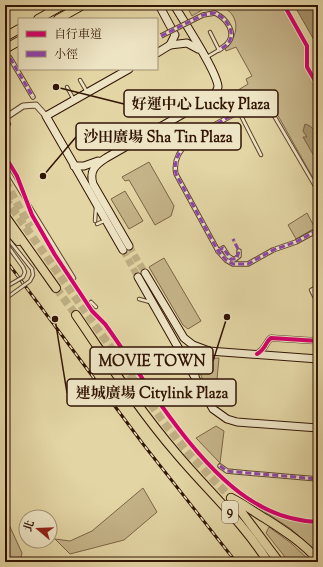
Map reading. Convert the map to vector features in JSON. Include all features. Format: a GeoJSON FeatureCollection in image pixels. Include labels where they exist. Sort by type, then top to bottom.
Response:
{"type":"FeatureCollection","features":[{"type":"Feature","properties":{"kind":"main road"},"geometry":{"type":"LineString","coordinates":[[40,18],[63,5]]}},
{"type":"Feature","properties":{"kind":"main road"},"geometry":{"type":"LineString","coordinates":[[60,18],[83,5]]}},
{"type":"Feature","properties":{"kind":"main road"},"geometry":{"type":"LineString","coordinates":[[159,5],[174,36],[170,45]]}},
{"type":"Feature","properties":{"kind":"main road"},"geometry":{"type":"LineString","coordinates":[[108,219],[91,175],[96,165],[209,99],[217,90],[216,78],[174,5]]}},
{"type":"Feature","properties":{"kind":"main road"},"geometry":{"type":"LineString","coordinates":[[8,35],[18,30]]}},
{"type":"Feature","properties":{"kind":"main road"},"geometry":{"type":"LineString","coordinates":[[5,49],[17,42]]}},
{"type":"Feature","properties":{"kind":"main road"},"geometry":{"type":"LineString","coordinates":[[158,52],[170,45],[190,43],[201,50]]}},
{"type":"Feature","properties":{"kind":"main road"},"geometry":{"type":"LineString","coordinates":[[126,248],[108,219],[95,204],[46,116],[127,70]]}},
{"type":"Feature","properties":{"kind":"main road"},"geometry":{"type":"LineString","coordinates":[[74,166],[84,166],[106,158]]}},
{"type":"Feature","properties":{"kind":"main road"},"geometry":{"type":"LineString","coordinates":[[5,216],[56,288]]}},
{"type":"Feature","properties":{"kind":"main road"},"geometry":{"type":"LineString","coordinates":[[5,226],[36,261]]}},
{"type":"Feature","properties":{"kind":"main road"},"geometry":{"type":"LineString","coordinates":[[145,273],[184,338],[193,345],[209,350],[318,359]]}},
{"type":"Feature","properties":{"kind":"main road"},"geometry":{"type":"LineString","coordinates":[[138,277],[195,380],[213,409],[227,419],[237,422],[318,428]]}},
{"type":"Feature","properties":{"kind":"main road","name":"9"},"geometry":{"type":"LineString","coordinates":[[76,315],[132,397],[191,470],[232,514],[267,559]]}},
{"type":"Feature","properties":{"kind":"main road"},"geometry":{"type":"LineString","coordinates":[[195,380],[194,369],[197,358],[209,350]]}},
{"type":"Feature","properties":{"kind":"main road","name":"9"},"geometry":{"type":"LineString","coordinates":[[279,562],[231,498],[284,530],[301,543],[318,560]]}},
{"type":"Feature","properties":{"kind":"street"},"geometry":{"type":"LineString","coordinates":[[161,36],[203,15],[215,13],[222,16],[230,27],[231,36],[226,45],[219,50]]}},
{"type":"Feature","properties":{"kind":"street"},"geometry":{"type":"LineString","coordinates":[[10,58],[33,97]]}},
{"type":"Feature","properties":{"kind":"street"},"geometry":{"type":"LineString","coordinates":[[5,118],[28,104],[36,105],[46,116]]}},
{"type":"Feature","properties":{"kind":"street"},"geometry":{"type":"LineString","coordinates":[[238,112],[189,141],[178,153],[174,166],[176,174],[218,251],[232,264],[248,264],[273,250],[296,242],[318,230]]}},
{"type":"Feature","properties":{"kind":"street"},"geometry":{"type":"LineString","coordinates":[[218,251],[223,248],[228,256],[234,260],[239,256],[239,251]]}},
{"type":"Feature","properties":{"kind":"street"},"geometry":{"type":"LineString","coordinates":[[257,354],[264,349],[266,343],[271,338],[318,342]]}},
{"type":"Feature","properties":{"kind":"street"},"geometry":{"type":"LineString","coordinates":[[220,466],[227,471],[318,479]]}},
{"type":"Feature","properties":{"kind":"lane"},"geometry":{"type":"LineString","coordinates":[[205,59],[219,50],[210,32]]}},
{"type":"Feature","properties":{"kind":"lane"},"geometry":{"type":"LineString","coordinates":[[80,80],[87,92]]}},
{"type":"Feature","properties":{"kind":"lane"},"geometry":{"type":"LineString","coordinates":[[67,87],[74,100]]}},
{"type":"Feature","properties":{"kind":"lane"},"geometry":{"type":"LineString","coordinates":[[217,90],[245,108],[273,114],[318,191]]}},
{"type":"Feature","properties":{"kind":"lane"},"geometry":{"type":"LineString","coordinates":[[234,102],[261,155]]}},
{"type":"Feature","properties":{"kind":"lane"},"geometry":{"type":"LineString","coordinates":[[238,112],[245,108]]}},
{"type":"Feature","properties":{"kind":"lane"},"geometry":{"type":"LineString","coordinates":[[5,118],[9,124]]}},
{"type":"Feature","properties":{"kind":"lane"},"geometry":{"type":"LineString","coordinates":[[147,125],[150,130],[157,129]]}},
{"type":"Feature","properties":{"kind":"lane"},"geometry":{"type":"LineString","coordinates":[[5,166],[74,278]]}},
{"type":"Feature","properties":{"kind":"lane"},"geometry":{"type":"LineString","coordinates":[[95,204],[95,221]]}},
{"type":"Feature","properties":{"kind":"lane"},"geometry":{"type":"LineString","coordinates":[[97,224],[108,219]]}},
{"type":"Feature","properties":{"kind":"lane"},"geometry":{"type":"LineString","coordinates":[[5,235],[32,269],[34,275],[30,281],[5,299]]}},
{"type":"Feature","properties":{"kind":"lane"},"geometry":{"type":"LineString","coordinates":[[5,242],[25,272],[23,277],[5,286]]}},
{"type":"Feature","properties":{"kind":"lane"},"geometry":{"type":"LineString","coordinates":[[318,286],[311,290],[315,298],[318,296]]}},
{"type":"Feature","properties":{"kind":"lane"},"geometry":{"type":"LineString","coordinates":[[138,299],[150,302],[154,306]]}},
{"type":"Feature","properties":{"kind":"lane"},"geometry":{"type":"LineString","coordinates":[[91,302],[96,307]]}},
{"type":"Feature","properties":{"kind":"shaded area"},"geometry":{"type":"Polygon","coordinates":[[[186,5],[282,5],[306,47],[306,67],[318,88],[318,187],[276,112],[258,107],[254,100],[235,92],[248,84],[246,79],[252,76],[236,47],[226,51],[225,48],[231,42],[236,29],[233,16],[229,11],[223,8],[212,6],[192,16],[186,5]]]}},
{"type":"Feature","properties":{"kind":"shaded area"},"geometry":{"type":"Polygon","coordinates":[[[294,5],[318,5],[318,47],[294,5]]]}},
{"type":"Feature","properties":{"kind":"shaded area"},"geometry":{"type":"Polygon","coordinates":[[[305,124],[314,130],[317,135],[318,163],[303,137],[307,137],[303,131],[305,124]]]}},
{"type":"Feature","properties":{"kind":"shaded area"},"geometry":{"type":"Polygon","coordinates":[[[149,162],[174,206],[171,216],[155,225],[129,180],[125,181],[122,177],[149,162]]]}},
{"type":"Feature","properties":{"kind":"shaded area"},"geometry":{"type":"Polygon","coordinates":[[[125,191],[143,221],[129,229],[111,199],[125,191]]]}},
{"type":"Feature","properties":{"kind":"shaded area"},"geometry":{"type":"Polygon","coordinates":[[[307,213],[315,228],[296,239],[288,225],[307,213]]]}},
{"type":"Feature","properties":{"kind":"shaded area"},"geometry":{"type":"Polygon","coordinates":[[[164,258],[201,321],[188,329],[183,325],[149,267],[164,258]]]}},
{"type":"Feature","properties":{"kind":"shaded area"},"geometry":{"type":"Polygon","coordinates":[[[219,358],[215,400],[203,380],[200,373],[200,368],[203,363],[209,359],[219,358]]]}},
{"type":"Feature","properties":{"kind":"shaded area"},"geometry":{"type":"Polygon","coordinates":[[[216,426],[224,431],[220,463],[196,438],[216,426]]]}},
{"type":"Feature","properties":{"kind":"shaded area"},"geometry":{"type":"Polygon","coordinates":[[[143,488],[157,512],[124,540],[70,554],[58,542],[58,539],[70,541],[92,531],[143,488]]]}},
{"type":"Feature","properties":{"kind":"shaded area"},"geometry":{"type":"Polygon","coordinates":[[[259,508],[283,516],[317,523],[318,553],[291,529],[259,508]]]}},
{"type":"Feature","properties":{"kind":"shaded area"},"geometry":{"type":"Polygon","coordinates":[[[5,516],[18,544],[18,549],[20,549],[22,553],[20,562],[5,562],[5,516]]]}},
{"type":"Feature","properties":{"kind":"shaded area"},"geometry":{"type":"Polygon","coordinates":[[[269,527],[291,543],[311,562],[286,562],[285,557],[266,533],[269,527]]]}},
{"type":"Feature","properties":{"kind":"tunnel"},"geometry":{"type":"LineString","coordinates":[[5,181],[30,227]]}},
{"type":"Feature","properties":{"kind":"tunnel"},"geometry":{"type":"LineString","coordinates":[[5,198],[162,420],[189,454],[231,498]]}},
{"type":"Feature","properties":{"kind":"tunnel"},"geometry":{"type":"LineString","coordinates":[[233,239],[239,251]]}},
{"type":"Feature","properties":{"kind":"tunnel"},"geometry":{"type":"LineString","coordinates":[[129,246],[145,273]]}},
{"type":"Feature","properties":{"kind":"tunnel"},"geometry":{"type":"LineString","coordinates":[[123,250],[138,277]]}},
{"type":"Feature","properties":{"kind":"tunnel"},"geometry":{"type":"LineString","coordinates":[[56,288],[76,315]]}},
{"type":"Feature","properties":{"kind":"railway"},"geometry":{"type":"LineString","coordinates":[[5,259],[143,444],[236,562]]}},
{"type":"Feature","properties":{"kind":"marked path"},"geometry":{"type":"LineString","coordinates":[[161,36],[203,15],[215,13],[226,21],[231,33],[231,38],[228,43],[219,50]]}},
{"type":"Feature","properties":{"kind":"marked path"},"geometry":{"type":"LineString","coordinates":[[10,58],[33,97]]}},
{"type":"Feature","properties":{"kind":"marked path"},"geometry":{"type":"LineString","coordinates":[[238,112],[206,129],[186,144],[176,163],[176,174],[218,251],[226,260],[233,264],[248,264],[273,250],[296,242],[318,230]]}},
{"type":"Feature","properties":{"kind":"marked path"},"geometry":{"type":"LineString","coordinates":[[218,251],[223,248],[231,259],[237,259],[239,251],[233,239]]}},
{"type":"Feature","properties":{"kind":"marked path"},"geometry":{"type":"LineString","coordinates":[[220,466],[227,471],[318,479]]}},
{"type":"Feature","properties":{"kind":"cycle path"},"geometry":{"type":"LineString","coordinates":[[284,5],[307,46],[307,67],[318,86]]}},
{"type":"Feature","properties":{"kind":"cycle path"},"geometry":{"type":"LineString","coordinates":[[5,156],[17,176],[32,215],[55,255],[92,311],[105,324],[155,397],[194,447],[214,470],[235,489],[257,504],[287,517],[318,522]]}},
{"type":"Feature","properties":{"kind":"cycle path"},"geometry":{"type":"LineString","coordinates":[[257,354],[263,350],[271,338],[318,341]]}},
{"type":"Feature","properties":{"kind":"place","name":"好運中心 Lucky Plaza"},"geometry":{"type":"Point","coordinates":[56,87]}},
{"type":"Feature","properties":{"kind":"place","name":"沙田廣場 Sha Tin Plaza"},"geometry":{"type":"Point","coordinates":[43,176]}},
{"type":"Feature","properties":{"kind":"place","name":"MOVIE TOWN"},"geometry":{"type":"Point","coordinates":[227,317]}},
{"type":"Feature","properties":{"kind":"place","name":"連城廣場 Citylink Plaza"},"geometry":{"type":"Point","coordinates":[55,319]}}]}
